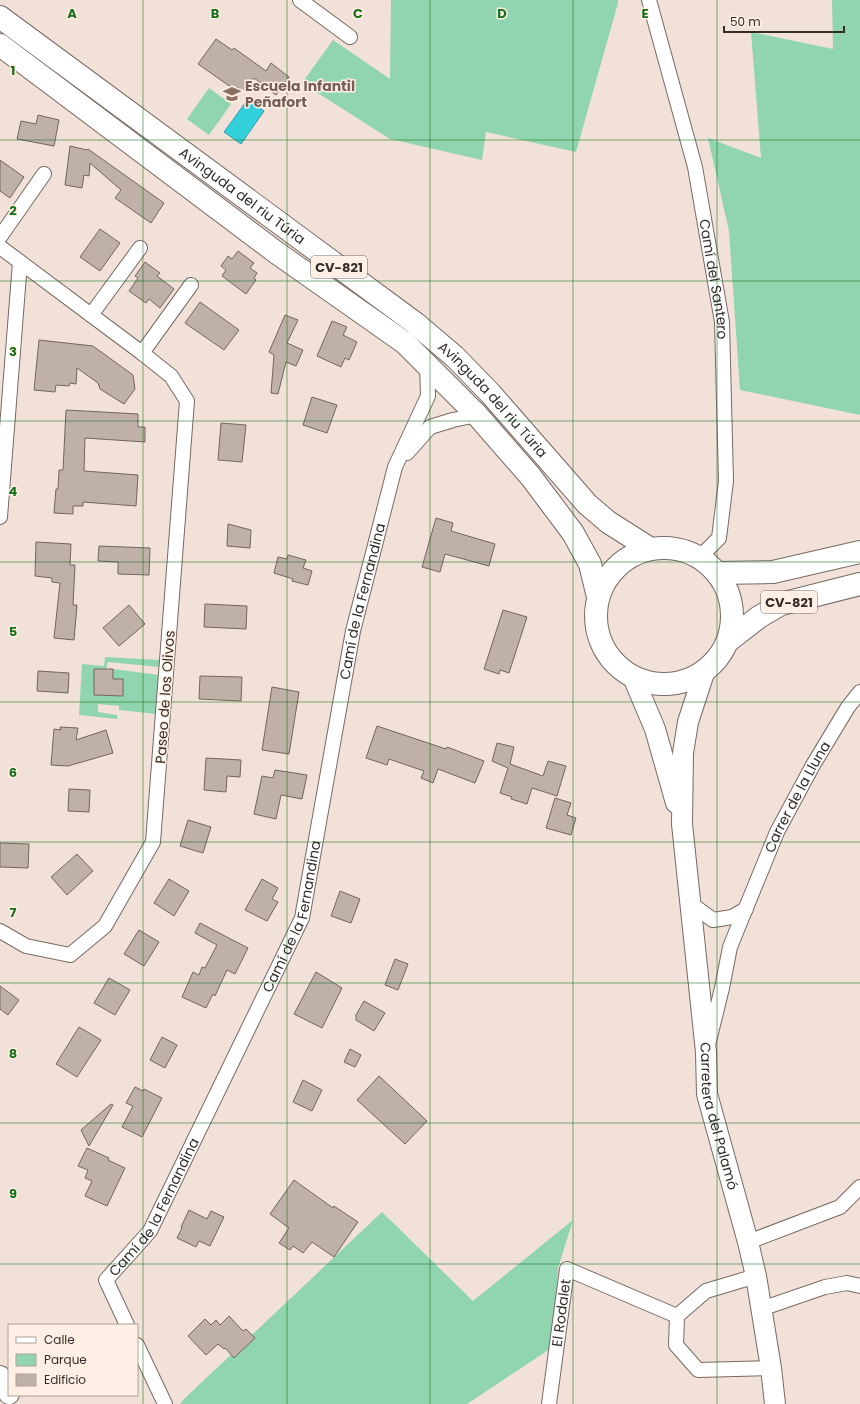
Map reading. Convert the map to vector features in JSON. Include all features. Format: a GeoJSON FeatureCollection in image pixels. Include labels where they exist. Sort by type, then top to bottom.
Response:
{"type":"FeatureCollection","features":[{"type":"Feature","properties":{"kind":"main road","name":"Avinguda del riu Túria"},"geometry":{"type":"LineString","coordinates":[[0,18],[415,323],[455,357],[490,393],[587,504],[608,522],[649,548]]}},
{"type":"Feature","properties":{"kind":"main road","name":"Avinguda del riu Túria"},"geometry":{"type":"LineString","coordinates":[[0,45],[277,253],[405,343],[477,415],[531,477],[573,533],[590,564],[598,597]]}},
{"type":"Feature","properties":{"kind":"main road","name":"CV-821"},"geometry":{"type":"LineString","coordinates":[[674,547],[699,558],[718,573],[730,605],[732,624],[728,641],[715,662],[705,670],[683,682],[667,685],[633,678],[614,665],[596,627],[598,597],[607,580],[619,567],[633,556],[649,548],[674,547]]}},
{"type":"Feature","properties":{"kind":"main road","name":"CV-821"},"geometry":{"type":"LineString","coordinates":[[718,573],[773,572],[860,552]]}},
{"type":"Feature","properties":{"kind":"main road","name":"CV-821"},"geometry":{"type":"LineString","coordinates":[[728,641],[759,617],[781,604],[860,584]]}},
{"type":"Feature","properties":{"kind":"street"},"geometry":{"type":"LineString","coordinates":[[300,0],[350,37]]}},
{"type":"Feature","properties":{"kind":"street","name":"Camí del Santero"},"geometry":{"type":"LineString","coordinates":[[649,0],[695,167],[722,322],[726,481],[719,538],[699,558]]}},
{"type":"Feature","properties":{"kind":"street"},"geometry":{"type":"LineString","coordinates":[[0,236],[44,174]]}},
{"type":"Feature","properties":{"kind":"street","name":"Paseo de los Olivos"},"geometry":{"type":"LineString","coordinates":[[0,247],[171,376],[187,401],[154,842],[105,926],[70,955],[26,946],[0,931]]}},
{"type":"Feature","properties":{"kind":"street"},"geometry":{"type":"LineString","coordinates":[[91,315],[140,248]]}},
{"type":"Feature","properties":{"kind":"street"},"geometry":{"type":"LineString","coordinates":[[0,517],[4,392],[20,262]]}},
{"type":"Feature","properties":{"kind":"street"},"geometry":{"type":"LineString","coordinates":[[142,353],[192,285]]}},
{"type":"Feature","properties":{"kind":"street"},"geometry":{"type":"LineString","coordinates":[[395,467],[428,396],[427,365]]}},
{"type":"Feature","properties":{"kind":"street"},"geometry":{"type":"LineString","coordinates":[[395,467],[430,427],[477,415]]}},
{"type":"Feature","properties":{"kind":"street","name":"Camí de la Fernandina"},"geometry":{"type":"LineString","coordinates":[[128,1324],[106,1280],[150,1232],[302,918],[353,631],[395,467]]}},
{"type":"Feature","properties":{"kind":"street","name":"Carretera del Palamó"},"geometry":{"type":"LineString","coordinates":[[705,670],[688,722],[683,753],[682,824],[706,1052],[707,1094],[756,1276],[771,1368],[775,1404]]}},
{"type":"Feature","properties":{"kind":"street","name":"Carretera del Palamó"},"geometry":{"type":"LineString","coordinates":[[633,678],[655,729],[682,824]]}},
{"type":"Feature","properties":{"kind":"street","name":"Carrer de la Lluna"},"geometry":{"type":"LineString","coordinates":[[706,1052],[722,988],[730,947],[777,832],[812,765],[854,709],[860,692]]}},
{"type":"Feature","properties":{"kind":"street"},"geometry":{"type":"LineString","coordinates":[[690,903],[713,920],[732,917],[746,909]]}},
{"type":"Feature","properties":{"kind":"street"},"geometry":{"type":"LineString","coordinates":[[748,1242],[840,1207],[860,1187]]}},
{"type":"Feature","properties":{"kind":"street","name":"El Rodalet"},"geometry":{"type":"LineString","coordinates":[[549,1404],[567,1269],[676,1316]]}},
{"type":"Feature","properties":{"kind":"street"},"geometry":{"type":"LineString","coordinates":[[756,1276],[706,1290],[676,1316],[676,1345],[698,1370],[771,1368]]}},
{"type":"Feature","properties":{"kind":"street"},"geometry":{"type":"LineString","coordinates":[[762,1309],[825,1287],[847,1283],[860,1286]]}},
{"type":"Feature","properties":{"kind":"street"},"geometry":{"type":"LineString","coordinates":[[138,1347],[165,1404]]}},
{"type":"Feature","properties":{"kind":"street"},"geometry":{"type":"LineString","coordinates":[[0,1376],[8,1392]]}},
{"type":"Feature","properties":{"kind":"green space"},"geometry":{"type":"Polygon","coordinates":[[[391,0],[618,0],[576,152],[486,132],[482,160],[390,139],[302,83],[333,40],[390,79],[391,0]]]}},
{"type":"Feature","properties":{"kind":"green space"},"geometry":{"type":"Polygon","coordinates":[[[832,0],[860,0],[860,415],[740,390],[729,231],[708,138],[761,158],[751,32],[833,49],[832,0]]]}},
{"type":"Feature","properties":{"kind":"green space"},"geometry":{"type":"Polygon","coordinates":[[[209,88],[231,104],[209,135],[187,119],[209,88]]]}},
{"type":"Feature","properties":{"kind":"green space"},"geometry":{"type":"Polygon","coordinates":[[[105,657],[160,660],[159,667],[108,662],[106,669],[96,669],[96,684],[94,684],[94,695],[123,696],[123,679],[113,679],[113,669],[159,675],[157,714],[119,710],[119,706],[98,704],[98,712],[117,715],[117,719],[79,715],[82,664],[104,666],[105,657]]]}},
{"type":"Feature","properties":{"kind":"green space"},"geometry":{"type":"Polygon","coordinates":[[[382,1212],[473,1301],[573,1220],[558,1268],[553,1347],[467,1404],[180,1404],[183,1400],[382,1212]]]}},
{"type":"Feature","properties":{"kind":"water"},"geometry":{"type":"Polygon","coordinates":[[[248,99],[264,111],[241,144],[224,132],[248,99]]]}},
{"type":"Feature","properties":{"kind":"building"},"geometry":{"type":"Polygon","coordinates":[[[216,39],[232,50],[234,48],[266,71],[271,63],[289,77],[276,95],[254,78],[244,92],[237,87],[235,90],[198,64],[216,39]]]}},
{"type":"Feature","properties":{"kind":"building"},"geometry":{"type":"Polygon","coordinates":[[[38,115],[59,120],[54,146],[17,139],[21,121],[36,124],[38,115]]]}},
{"type":"Feature","properties":{"kind":"building"},"geometry":{"type":"Polygon","coordinates":[[[70,146],[88,149],[164,203],[151,223],[115,198],[121,190],[90,163],[89,176],[84,175],[82,188],[65,185],[70,146]]]}},
{"type":"Feature","properties":{"kind":"building"},"geometry":{"type":"Polygon","coordinates":[[[0,160],[24,177],[10,198],[0,191],[0,160]]]}},
{"type":"Feature","properties":{"kind":"building"},"geometry":{"type":"Polygon","coordinates":[[[100,229],[120,243],[100,271],[80,257],[100,229]]]}},
{"type":"Feature","properties":{"kind":"building"},"geometry":{"type":"Polygon","coordinates":[[[238,251],[254,263],[250,268],[257,273],[254,278],[256,280],[246,294],[222,276],[226,270],[221,266],[228,256],[232,259],[238,251]]]}},
{"type":"Feature","properties":{"kind":"building"},"geometry":{"type":"Polygon","coordinates":[[[145,262],[160,273],[157,276],[174,289],[160,308],[149,299],[146,303],[129,291],[138,278],[135,276],[145,262]]]}},
{"type":"Feature","properties":{"kind":"building"},"geometry":{"type":"Polygon","coordinates":[[[200,302],[239,330],[224,350],[185,323],[200,302]]]}},
{"type":"Feature","properties":{"kind":"building"},"geometry":{"type":"Polygon","coordinates":[[[285,315],[298,320],[287,343],[303,350],[296,366],[286,362],[278,394],[271,393],[274,355],[269,352],[285,315]]]}},
{"type":"Feature","properties":{"kind":"building"},"geometry":{"type":"Polygon","coordinates":[[[332,321],[347,327],[343,335],[357,342],[349,360],[345,358],[341,367],[317,356],[332,321]]]}},
{"type":"Feature","properties":{"kind":"building"},"geometry":{"type":"Polygon","coordinates":[[[39,340],[93,346],[133,375],[135,389],[124,404],[100,389],[98,383],[77,368],[76,384],[70,383],[69,386],[56,385],[55,392],[34,390],[39,340]]]}},
{"type":"Feature","properties":{"kind":"building"},"geometry":{"type":"Polygon","coordinates":[[[312,397],[337,405],[327,433],[303,425],[312,397]]]}},
{"type":"Feature","properties":{"kind":"building"},"geometry":{"type":"Polygon","coordinates":[[[66,410],[138,414],[138,427],[145,427],[145,442],[85,438],[84,471],[138,475],[136,506],[83,502],[83,506],[73,506],[73,514],[54,513],[56,489],[58,489],[59,470],[63,470],[66,410]]]}},
{"type":"Feature","properties":{"kind":"building"},"geometry":{"type":"Polygon","coordinates":[[[221,423],[246,425],[242,462],[218,460],[221,423]]]}},
{"type":"Feature","properties":{"kind":"building"},"geometry":{"type":"Polygon","coordinates":[[[436,518],[453,523],[451,531],[495,544],[489,566],[445,554],[440,572],[422,567],[436,518]]]}},
{"type":"Feature","properties":{"kind":"building"},"geometry":{"type":"Polygon","coordinates":[[[228,524],[251,530],[250,548],[227,546],[228,524]]]}},
{"type":"Feature","properties":{"kind":"building"},"geometry":{"type":"Polygon","coordinates":[[[36,542],[71,544],[70,565],[75,565],[73,605],[77,605],[74,640],[54,638],[60,583],[52,582],[52,578],[35,576],[36,542]]]}},
{"type":"Feature","properties":{"kind":"building"},"geometry":{"type":"Polygon","coordinates":[[[99,546],[150,548],[149,575],[118,574],[118,562],[98,561],[99,546]]]}},
{"type":"Feature","properties":{"kind":"building"},"geometry":{"type":"Polygon","coordinates":[[[288,555],[306,560],[303,568],[312,571],[308,585],[292,581],[293,579],[274,573],[278,557],[287,559],[288,555]]]}},
{"type":"Feature","properties":{"kind":"building"},"geometry":{"type":"Polygon","coordinates":[[[205,604],[247,606],[246,629],[204,627],[205,604]]]}},
{"type":"Feature","properties":{"kind":"building"},"geometry":{"type":"Polygon","coordinates":[[[129,605],[145,624],[119,646],[103,628],[129,605]]]}},
{"type":"Feature","properties":{"kind":"building"},"geometry":{"type":"Polygon","coordinates":[[[503,610],[527,617],[509,673],[500,670],[499,674],[484,669],[503,610]]]}},
{"type":"Feature","properties":{"kind":"building"},"geometry":{"type":"Polygon","coordinates":[[[94,669],[113,669],[113,679],[123,679],[123,696],[94,695],[94,669]]]}},
{"type":"Feature","properties":{"kind":"building"},"geometry":{"type":"Polygon","coordinates":[[[38,671],[69,673],[68,693],[37,691],[38,671]]]}},
{"type":"Feature","properties":{"kind":"building"},"geometry":{"type":"Polygon","coordinates":[[[200,676],[242,677],[241,701],[199,699],[200,676]]]}},
{"type":"Feature","properties":{"kind":"building"},"geometry":{"type":"Polygon","coordinates":[[[272,687],[299,692],[289,754],[262,750],[272,687]]]}},
{"type":"Feature","properties":{"kind":"building"},"geometry":{"type":"Polygon","coordinates":[[[377,726],[446,749],[447,747],[484,761],[475,783],[438,769],[433,783],[421,778],[424,771],[389,759],[387,765],[366,758],[377,726]]]}},
{"type":"Feature","properties":{"kind":"building"},"geometry":{"type":"Polygon","coordinates":[[[60,727],[78,728],[76,740],[106,730],[113,753],[68,766],[51,765],[54,729],[61,730],[60,727]]]}},
{"type":"Feature","properties":{"kind":"building"},"geometry":{"type":"Polygon","coordinates":[[[497,743],[514,747],[510,764],[543,776],[548,761],[566,766],[557,796],[532,788],[527,804],[511,799],[512,797],[500,793],[508,768],[492,761],[497,743]]]}},
{"type":"Feature","properties":{"kind":"building"},"geometry":{"type":"Polygon","coordinates":[[[206,758],[241,760],[240,777],[227,776],[226,792],[204,790],[206,758]]]}},
{"type":"Feature","properties":{"kind":"building"},"geometry":{"type":"Polygon","coordinates":[[[275,770],[307,775],[302,799],[281,795],[276,819],[254,814],[262,776],[273,778],[275,770]]]}},
{"type":"Feature","properties":{"kind":"building"},"geometry":{"type":"Polygon","coordinates":[[[69,789],[90,790],[89,812],[68,811],[69,789]]]}},
{"type":"Feature","properties":{"kind":"building"},"geometry":{"type":"Polygon","coordinates":[[[555,798],[571,803],[567,815],[576,818],[571,835],[546,828],[555,798]]]}},
{"type":"Feature","properties":{"kind":"building"},"geometry":{"type":"Polygon","coordinates":[[[188,820],[211,827],[203,853],[180,846],[188,820]]]}},
{"type":"Feature","properties":{"kind":"building"},"geometry":{"type":"Polygon","coordinates":[[[0,843],[29,844],[28,868],[0,867],[0,843]]]}},
{"type":"Feature","properties":{"kind":"building"},"geometry":{"type":"Polygon","coordinates":[[[77,854],[93,871],[67,895],[51,877],[77,854]]]}},
{"type":"Feature","properties":{"kind":"building"},"geometry":{"type":"Polygon","coordinates":[[[169,879],[189,891],[174,916],[154,903],[169,879]]]}},
{"type":"Feature","properties":{"kind":"building"},"geometry":{"type":"Polygon","coordinates":[[[262,879],[278,888],[272,899],[278,902],[267,921],[245,910],[262,879]]]}},
{"type":"Feature","properties":{"kind":"building"},"geometry":{"type":"Polygon","coordinates":[[[340,891],[360,899],[351,923],[331,916],[340,891]]]}},
{"type":"Feature","properties":{"kind":"building"},"geometry":{"type":"Polygon","coordinates":[[[200,923],[248,948],[235,974],[227,970],[215,996],[213,994],[206,1008],[182,997],[193,972],[199,975],[202,967],[205,968],[217,945],[195,933],[200,923]]]}},
{"type":"Feature","properties":{"kind":"building"},"geometry":{"type":"Polygon","coordinates":[[[139,930],[159,942],[144,966],[124,954],[139,930]]]}},
{"type":"Feature","properties":{"kind":"building"},"geometry":{"type":"Polygon","coordinates":[[[395,959],[408,964],[398,990],[385,985],[395,959]]]}},
{"type":"Feature","properties":{"kind":"building"},"geometry":{"type":"Polygon","coordinates":[[[316,972],[342,988],[322,1028],[294,1014],[316,972]]]}},
{"type":"Feature","properties":{"kind":"building"},"geometry":{"type":"Polygon","coordinates":[[[109,978],[130,990],[115,1015],[94,1003],[109,978]]]}},
{"type":"Feature","properties":{"kind":"building"},"geometry":{"type":"Polygon","coordinates":[[[0,986],[19,1000],[8,1015],[0,1009],[0,986]]]}},
{"type":"Feature","properties":{"kind":"building"},"geometry":{"type":"Polygon","coordinates":[[[364,1001],[385,1013],[374,1031],[356,1020],[356,1015],[364,1001]]]}},
{"type":"Feature","properties":{"kind":"building"},"geometry":{"type":"Polygon","coordinates":[[[79,1027],[101,1040],[77,1077],[56,1064],[79,1027]]]}},
{"type":"Feature","properties":{"kind":"building"},"geometry":{"type":"Polygon","coordinates":[[[162,1037],[177,1045],[165,1068],[150,1060],[162,1037]]]}},
{"type":"Feature","properties":{"kind":"building"},"geometry":{"type":"Polygon","coordinates":[[[350,1049],[361,1055],[355,1067],[344,1062],[350,1049]]]}},
{"type":"Feature","properties":{"kind":"building"},"geometry":{"type":"Polygon","coordinates":[[[379,1076],[427,1121],[405,1144],[357,1100],[379,1076]]]}},
{"type":"Feature","properties":{"kind":"building"},"geometry":{"type":"Polygon","coordinates":[[[303,1080],[322,1090],[312,1111],[293,1102],[303,1080]]]}},
{"type":"Feature","properties":{"kind":"building"},"geometry":{"type":"Polygon","coordinates":[[[135,1087],[143,1091],[144,1089],[162,1098],[142,1137],[122,1127],[133,1106],[126,1103],[135,1087]]]}},
{"type":"Feature","properties":{"kind":"building"},"geometry":{"type":"Polygon","coordinates":[[[111,1104],[113,1105],[89,1146],[81,1130],[111,1104]]]}},
{"type":"Feature","properties":{"kind":"building"},"geometry":{"type":"Polygon","coordinates":[[[87,1148],[109,1158],[108,1160],[125,1168],[107,1206],[85,1196],[92,1181],[85,1178],[88,1170],[78,1166],[87,1148]]]}},
{"type":"Feature","properties":{"kind":"building"},"geometry":{"type":"Polygon","coordinates":[[[294,1180],[333,1208],[334,1206],[358,1222],[334,1257],[312,1242],[303,1253],[293,1246],[290,1250],[279,1243],[289,1228],[270,1214],[294,1180]]]}},
{"type":"Feature","properties":{"kind":"building"},"geometry":{"type":"Polygon","coordinates":[[[189,1210],[207,1219],[211,1211],[224,1217],[210,1246],[199,1241],[196,1247],[177,1238],[189,1210]]]}},
{"type":"Feature","properties":{"kind":"building"},"geometry":{"type":"Polygon","coordinates":[[[229,1316],[243,1331],[246,1329],[255,1338],[234,1358],[225,1348],[224,1349],[218,1344],[206,1355],[188,1336],[205,1319],[211,1325],[216,1320],[220,1325],[229,1316]]]}},
{"type":"Feature","properties":{"kind":"place","name":"Escuela Infantil Peñafort"},"geometry":{"type":"Point","coordinates":[232,94]}}]}
